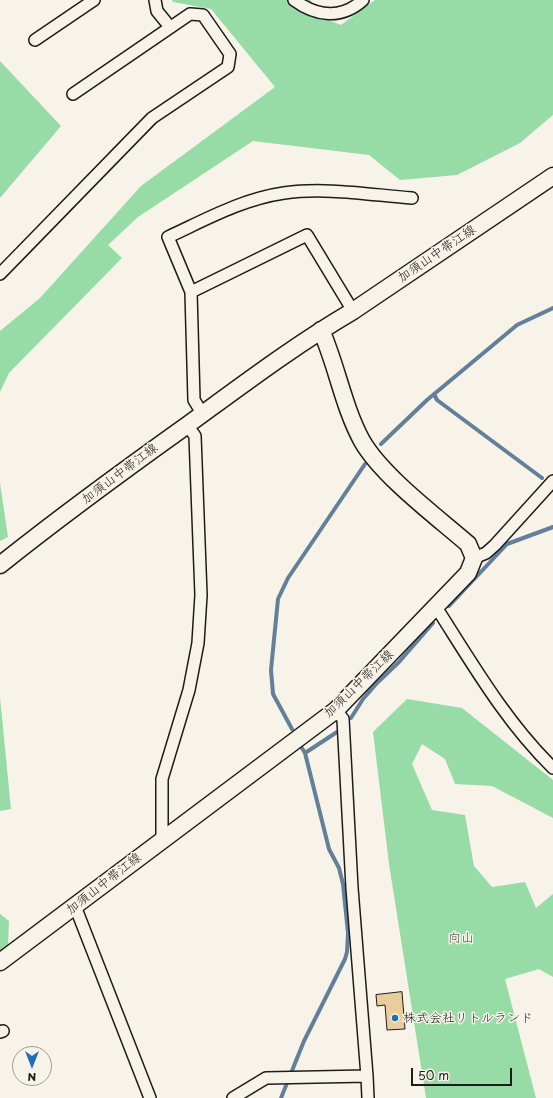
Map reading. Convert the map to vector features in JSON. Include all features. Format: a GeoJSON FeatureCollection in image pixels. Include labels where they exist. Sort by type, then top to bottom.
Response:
{"type":"FeatureCollection","features":[{"type":"Feature","properties":{"kind":"main road","name":"加須山中帯江線"},"geometry":{"type":"LineString","coordinates":[[0,565],[141,457],[202,413],[321,330],[353,311],[553,176]]}},
{"type":"Feature","properties":{"kind":"main road"},"geometry":{"type":"LineString","coordinates":[[321,330],[327,344],[347,408],[362,442],[389,474],[468,544],[474,558]]}},
{"type":"Feature","properties":{"kind":"main road","name":"加須山中帯江線"},"geometry":{"type":"LineString","coordinates":[[0,962],[336,710],[468,573],[474,558]]}},
{"type":"Feature","properties":{"kind":"street"},"geometry":{"type":"LineString","coordinates":[[35,40],[94,0]]}},
{"type":"Feature","properties":{"kind":"street"},"geometry":{"type":"LineString","coordinates":[[155,0],[157,11],[170,27]]}},
{"type":"Feature","properties":{"kind":"street"},"geometry":{"type":"LineString","coordinates":[[294,0],[305,8],[318,13],[328,14],[341,11],[358,4],[363,0]]}},
{"type":"Feature","properties":{"kind":"street"},"geometry":{"type":"LineString","coordinates":[[0,274],[152,118],[228,67],[230,54],[203,16],[190,14],[73,94]]}},
{"type":"Feature","properties":{"kind":"street"},"geometry":{"type":"LineString","coordinates":[[202,413],[194,400],[192,292],[168,237],[234,206],[284,193],[323,192],[412,198]]}},
{"type":"Feature","properties":{"kind":"street"},"geometry":{"type":"LineString","coordinates":[[192,292],[307,235],[353,311]]}},
{"type":"Feature","properties":{"kind":"street"},"geometry":{"type":"LineString","coordinates":[[162,840],[162,779],[188,690],[198,643],[201,594],[195,436],[187,425]]}},
{"type":"Feature","properties":{"kind":"street"},"geometry":{"type":"LineString","coordinates":[[474,558],[486,552],[495,545],[553,481]]}},
{"type":"Feature","properties":{"kind":"street"},"geometry":{"type":"LineString","coordinates":[[436,607],[490,692],[519,730],[553,768]]}},
{"type":"Feature","properties":{"kind":"street"},"geometry":{"type":"LineString","coordinates":[[336,710],[343,719],[352,888],[368,1098]]}},
{"type":"Feature","properties":{"kind":"street"},"geometry":{"type":"LineString","coordinates":[[76,906],[150,1098]]}},
{"type":"Feature","properties":{"kind":"street"},"geometry":{"type":"LineString","coordinates":[[233,1098],[266,1078],[367,1076]]}},
{"type":"Feature","properties":{"kind":"green space"},"geometry":{"type":"Polygon","coordinates":[[[172,0],[311,0],[311,13],[341,25],[375,0],[553,0],[553,115],[520,143],[457,175],[400,180],[369,155],[253,141],[138,217],[108,245],[122,258],[9,373],[0,392],[0,331],[40,298],[141,186],[275,87],[211,9],[173,2],[172,0]]]}},
{"type":"Feature","properties":{"kind":"green space"},"geometry":{"type":"Polygon","coordinates":[[[0,61],[61,126],[0,198],[0,61]]]}},
{"type":"Feature","properties":{"kind":"green space"},"geometry":{"type":"Polygon","coordinates":[[[0,483],[8,537],[0,541],[0,483]]]}},
{"type":"Feature","properties":{"kind":"green space"},"geometry":{"type":"Polygon","coordinates":[[[0,697],[11,809],[0,811],[0,697]]]}},
{"type":"Feature","properties":{"kind":"green space","name":"向山"},"geometry":{"type":"Polygon","coordinates":[[[407,699],[462,708],[553,780],[553,818],[492,786],[455,784],[445,759],[422,744],[412,764],[432,810],[465,815],[474,866],[492,887],[525,882],[536,908],[553,894],[553,977],[539,969],[505,979],[536,1098],[426,1098],[389,864],[373,732],[407,699]]]}},
{"type":"Feature","properties":{"kind":"green space"},"geometry":{"type":"Polygon","coordinates":[[[0,914],[9,921],[8,946],[0,951],[0,914]]]}},
{"type":"Feature","properties":{"kind":"building","name":"株式会社リトルランド"},"geometry":{"type":"Polygon","coordinates":[[[402,992],[405,1029],[387,1030],[385,1005],[377,1006],[376,995],[402,992]]]}},
{"type":"Feature","properties":{"kind":"waterway"},"geometry":{"type":"LineString","coordinates":[[381,444],[427,400],[517,325],[553,308]]}},
{"type":"Feature","properties":{"kind":"waterway"},"geometry":{"type":"LineString","coordinates":[[434,394],[437,400],[542,478]]}},
{"type":"Feature","properties":{"kind":"waterway"},"geometry":{"type":"LineString","coordinates":[[292,729],[273,694],[271,670],[278,599],[288,578],[365,464]]}},
{"type":"Feature","properties":{"kind":"waterway"},"geometry":{"type":"LineString","coordinates":[[449,606],[507,544],[553,527]]}},
{"type":"Feature","properties":{"kind":"waterway"},"geometry":{"type":"LineString","coordinates":[[351,718],[363,699],[399,662],[433,623]]}},
{"type":"Feature","properties":{"kind":"waterway"},"geometry":{"type":"LineString","coordinates":[[305,753],[337,732]]}},
{"type":"Feature","properties":{"kind":"waterway"},"geometry":{"type":"LineString","coordinates":[[281,1098],[304,1041],[345,959],[347,952],[348,933],[343,884],[339,868],[329,849],[305,753],[300,745]]}},
{"type":"Feature","properties":{"kind":"place","name":"株式会社リトルランド"},"geometry":{"type":"Point","coordinates":[395,1018]}}]}
